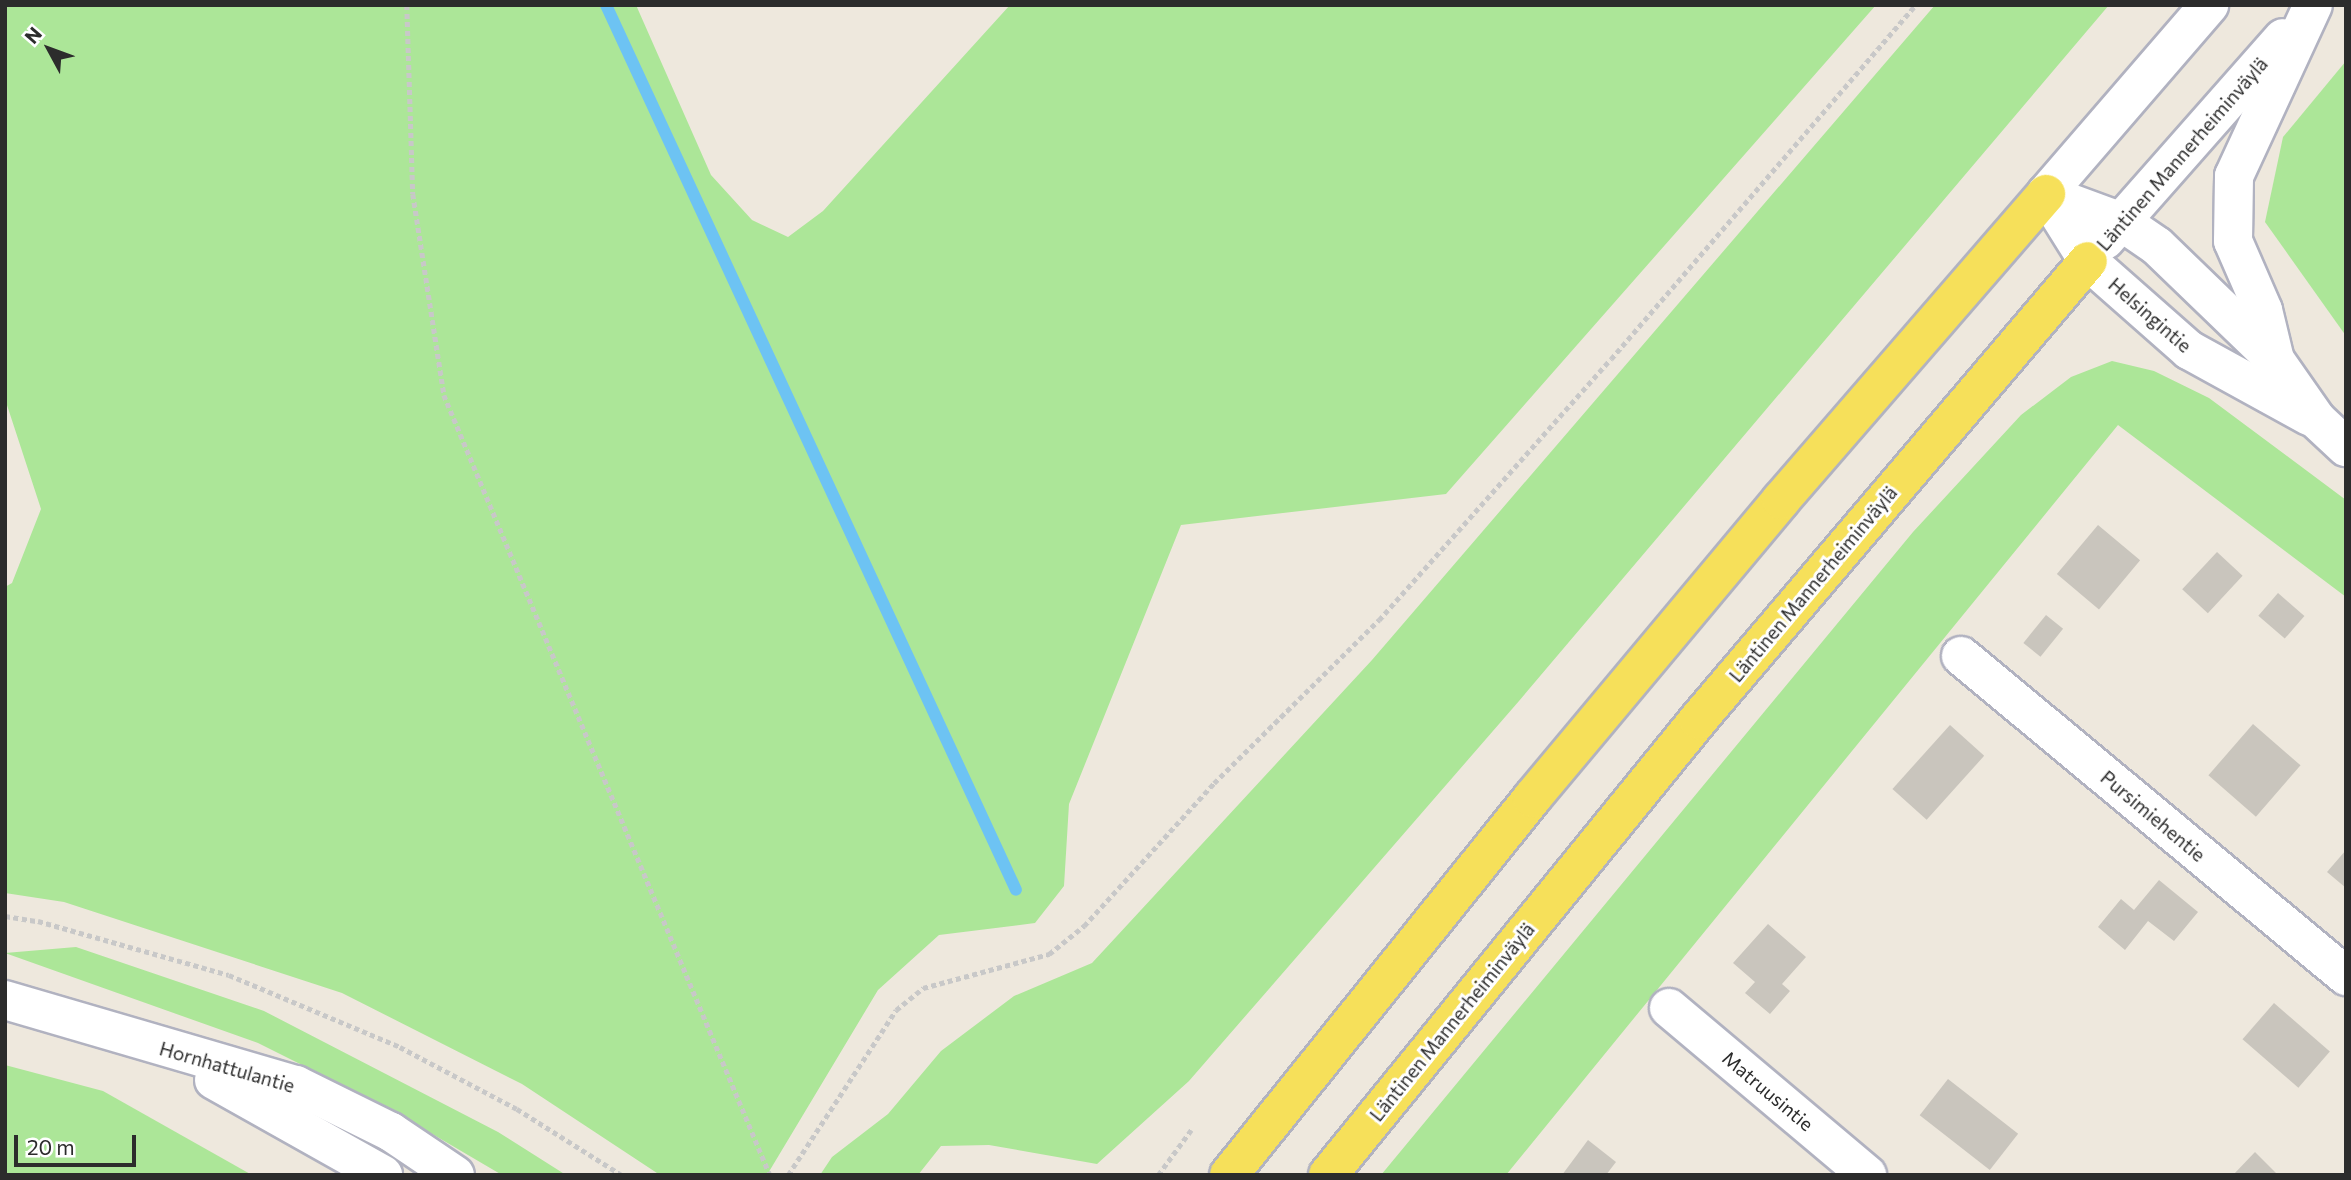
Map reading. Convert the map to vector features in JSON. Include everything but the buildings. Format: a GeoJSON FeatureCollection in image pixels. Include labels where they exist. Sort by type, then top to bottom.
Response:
{"type":"FeatureCollection","features":[{"type":"Feature","properties":{"kind":"main road"},"geometry":{"type":"LineString","coordinates":[[1229,1175],[1586,734],[2209,5]]}},
{"type":"Feature","properties":{"kind":"main road","name":"Helsingintie"},"geometry":{"type":"LineString","coordinates":[[2275,360],[2263,310],[2233,241],[2234,176],[2313,5]]}},
{"type":"Feature","properties":{"kind":"main road","name":"Läntinen Mannerheiminväylä"},"geometry":{"type":"LineString","coordinates":[[1328,1175],[1698,720],[2088,261],[2313,5]]}},
{"type":"Feature","properties":{"kind":"main road","name":"Helsingintie"},"geometry":{"type":"LineString","coordinates":[[2046,194],[2122,222],[2157,246],[2275,360],[2317,421]]}},
{"type":"Feature","properties":{"kind":"main road","name":"Helsingintie"},"geometry":{"type":"LineString","coordinates":[[2046,194],[2088,261],[2189,350],[2317,421],[2346,447]]}},
{"type":"Feature","properties":{"kind":"main road","name":"Pursimiehentie"},"geometry":{"type":"LineString","coordinates":[[1961,656],[2346,976]]}},
{"type":"Feature","properties":{"kind":"main road","name":"Hornhattulantie"},"geometry":{"type":"LineString","coordinates":[[5,1000],[144,1044],[296,1085],[391,1132],[456,1175]]}},
{"type":"Feature","properties":{"kind":"main road","name":"Matruusintie"},"geometry":{"type":"LineString","coordinates":[[1669,1008],[1867,1175]]}},
{"type":"Feature","properties":{"kind":"main road","name":"Hornhattulantie"},"geometry":{"type":"LineString","coordinates":[[144,1044],[288,1118],[383,1175]]}},
{"type":"Feature","properties":{"kind":"path"},"geometry":{"type":"LineString","coordinates":[[407,5],[413,194],[444,396],[770,1175]]}},
{"type":"Feature","properties":{"kind":"path"},"geometry":{"type":"LineString","coordinates":[[788,1175],[896,1010],[923,988],[1049,954],[1084,926],[1213,783],[1379,620],[1611,359],[1915,5]]}},
{"type":"Feature","properties":{"kind":"path"},"geometry":{"type":"LineString","coordinates":[[5,916],[38,921],[140,950],[265,991],[400,1047],[517,1109],[622,1175]]}},
{"type":"Feature","properties":{"kind":"path"},"geometry":{"type":"LineString","coordinates":[[1158,1175],[1191,1130]]}},
{"type":"Feature","properties":{"kind":"green space"},"geometry":{"type":"Polygon","coordinates":[[[5,5],[636,5],[711,175],[752,220],[788,237],[823,211],[1010,5],[1876,5],[1446,494],[1181,525],[1069,804],[1064,886],[1035,923],[939,935],[878,990],[767,1175],[660,1175],[522,1084],[342,993],[64,902],[5,893],[5,587],[12,583],[41,509],[5,399],[5,5]]]}},
{"type":"Feature","properties":{"kind":"green space"},"geometry":{"type":"Polygon","coordinates":[[[1935,5],[2109,5],[1519,701],[1189,1081],[1097,1164],[989,1145],[941,1146],[918,1175],[820,1175],[832,1157],[888,1114],[941,1051],[1014,996],[1092,963],[1372,660],[1935,5]]]}},
{"type":"Feature","properties":{"kind":"green space"},"geometry":{"type":"Polygon","coordinates":[[[2346,61],[2346,336],[2265,222],[2283,137],[2346,61]]]}},
{"type":"Feature","properties":{"kind":"green space"},"geometry":{"type":"Polygon","coordinates":[[[2112,361],[2154,371],[2209,398],[2346,500],[2346,597],[2118,425],[1506,1175],[1381,1175],[1913,532],[2021,415],[2071,377],[2112,361]]]}},
{"type":"Feature","properties":{"kind":"green space"},"geometry":{"type":"Polygon","coordinates":[[[76,947],[264,1011],[498,1132],[566,1175],[502,1175],[388,1108],[258,1043],[5,953],[76,947]]]}},
{"type":"Feature","properties":{"kind":"green space"},"geometry":{"type":"Polygon","coordinates":[[[5,1065],[103,1091],[252,1175],[5,1175],[5,1065]]]}},
{"type":"Feature","properties":{"kind":"waterway"},"geometry":{"type":"LineString","coordinates":[[606,5],[1016,890]]}}]}
